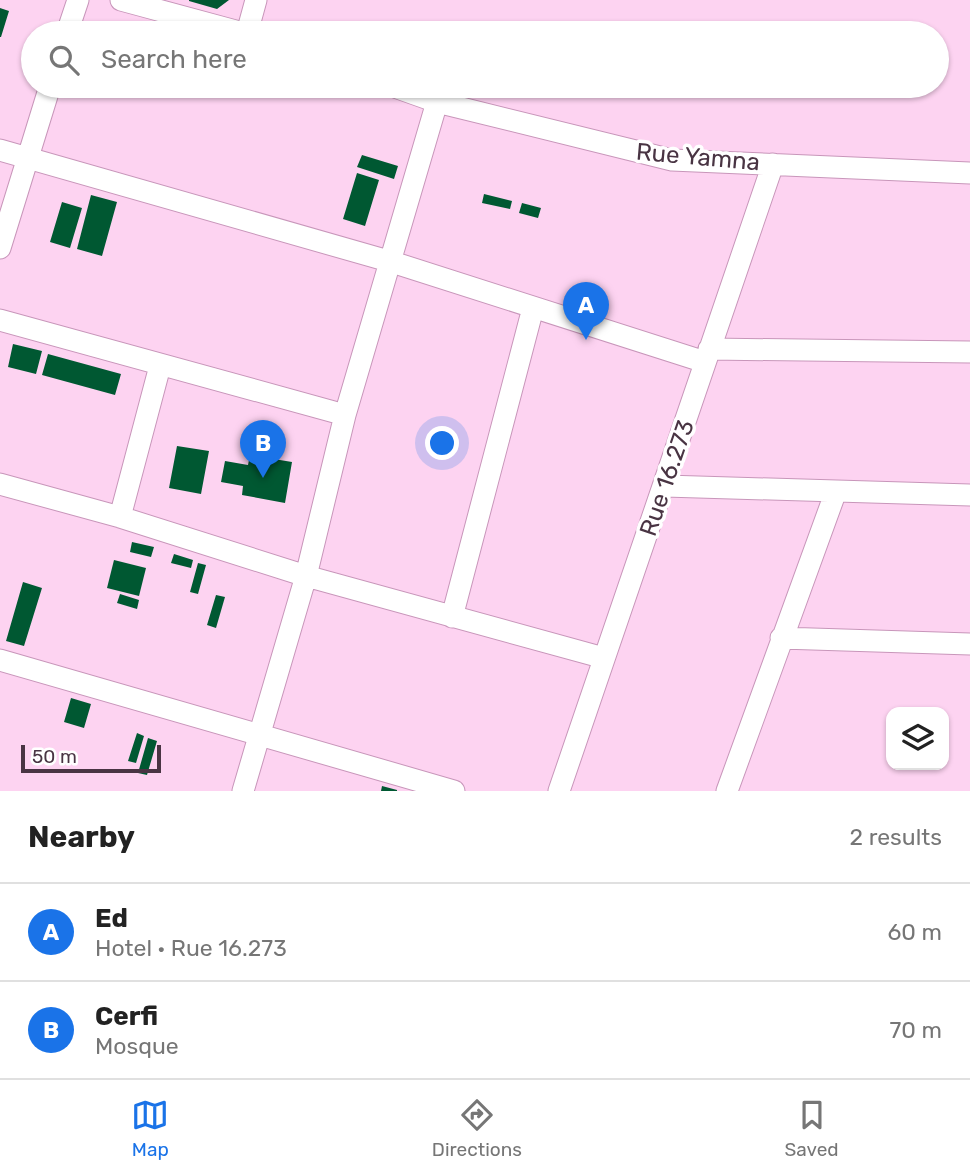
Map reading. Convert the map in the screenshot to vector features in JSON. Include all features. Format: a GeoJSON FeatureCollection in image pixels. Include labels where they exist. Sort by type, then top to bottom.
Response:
{"type":"FeatureCollection","features":[{"type":"Feature","properties":{"kind":"street"},"geometry":{"type":"LineString","coordinates":[[71,21],[78,0]]}},
{"type":"Feature","properties":{"kind":"street"},"geometry":{"type":"LineString","coordinates":[[121,0],[200,21]]}},
{"type":"Feature","properties":{"kind":"street"},"geometry":{"type":"LineString","coordinates":[[249,21],[256,0]]}},
{"type":"Feature","properties":{"kind":"street"},"geometry":{"type":"LineString","coordinates":[[0,248],[46,98]]}},
{"type":"Feature","properties":{"kind":"street","name":"Rue Yamna"},"geometry":{"type":"LineString","coordinates":[[426,98],[640,155],[671,160],[970,173]]}},
{"type":"Feature","properties":{"kind":"street"},"geometry":{"type":"LineString","coordinates":[[243,791],[306,576],[345,415],[437,102]]}},
{"type":"Feature","properties":{"kind":"street"},"geometry":{"type":"LineString","coordinates":[[0,149],[392,262],[533,308],[707,356],[970,352]]}},
{"type":"Feature","properties":{"kind":"street","name":"Rue 16.273"},"geometry":{"type":"LineString","coordinates":[[559,791],[665,486],[772,164]]}},
{"type":"Feature","properties":{"kind":"street"},"geometry":{"type":"LineString","coordinates":[[452,617],[533,308]]}},
{"type":"Feature","properties":{"kind":"street"},"geometry":{"type":"LineString","coordinates":[[0,320],[345,415]]}},
{"type":"Feature","properties":{"kind":"street"},"geometry":{"type":"LineString","coordinates":[[120,517],[160,366]]}},
{"type":"Feature","properties":{"kind":"street"},"geometry":{"type":"LineString","coordinates":[[0,484],[120,517],[306,576],[604,658]]}},
{"type":"Feature","properties":{"kind":"street"},"geometry":{"type":"LineString","coordinates":[[665,486],[970,495]]}},
{"type":"Feature","properties":{"kind":"street"},"geometry":{"type":"LineString","coordinates":[[727,791],[836,491]]}},
{"type":"Feature","properties":{"kind":"street"},"geometry":{"type":"LineString","coordinates":[[781,638],[970,645]]}},
{"type":"Feature","properties":{"kind":"street"},"geometry":{"type":"LineString","coordinates":[[0,660],[454,791]]}},
{"type":"Feature","properties":{"kind":"building"},"geometry":{"type":"Polygon","coordinates":[[[189,0],[229,0],[217,9],[189,1],[189,0]]]}},
{"type":"Feature","properties":{"kind":"building"},"geometry":{"type":"Polygon","coordinates":[[[0,8],[9,11],[1,37],[0,37],[0,8]]]}},
{"type":"Feature","properties":{"kind":"building"},"geometry":{"type":"Polygon","coordinates":[[[362,155],[398,166],[394,179],[357,167],[362,155]]]}},
{"type":"Feature","properties":{"kind":"building"},"geometry":{"type":"Polygon","coordinates":[[[357,173],[379,180],[365,226],[343,219],[357,173]]]}},
{"type":"Feature","properties":{"kind":"building"},"geometry":{"type":"Polygon","coordinates":[[[484,194],[512,201],[510,209],[482,203],[484,194]]]}},
{"type":"Feature","properties":{"kind":"building"},"geometry":{"type":"Polygon","coordinates":[[[91,195],[117,202],[102,256],[77,249],[91,195]]]}},
{"type":"Feature","properties":{"kind":"building"},"geometry":{"type":"Polygon","coordinates":[[[62,202],[82,208],[70,248],[50,242],[62,202]]]}},
{"type":"Feature","properties":{"kind":"building"},"geometry":{"type":"Polygon","coordinates":[[[522,203],[541,208],[538,218],[519,213],[522,203]]]}},
{"type":"Feature","properties":{"kind":"building"},"geometry":{"type":"Polygon","coordinates":[[[13,344],[42,351],[36,374],[8,367],[13,344]]]}},
{"type":"Feature","properties":{"kind":"building"},"geometry":{"type":"Polygon","coordinates":[[[48,354],[121,374],[115,395],[42,375],[48,354]]]}},
{"type":"Feature","properties":{"kind":"building"},"geometry":{"type":"Polygon","coordinates":[[[177,446],[209,451],[201,494],[169,488],[177,446]]]}},
{"type":"Feature","properties":{"kind":"building"},"geometry":{"type":"Polygon","coordinates":[[[250,455],[292,462],[285,503],[242,495],[243,486],[221,482],[225,461],[248,465],[250,455]]]}},
{"type":"Feature","properties":{"kind":"building"},"geometry":{"type":"Polygon","coordinates":[[[132,542],[154,547],[151,557],[130,552],[132,542]]]}},
{"type":"Feature","properties":{"kind":"building"},"geometry":{"type":"Polygon","coordinates":[[[174,554],[193,560],[191,568],[171,563],[174,554]]]}},
{"type":"Feature","properties":{"kind":"building"},"geometry":{"type":"Polygon","coordinates":[[[114,560],[146,568],[139,596],[107,588],[114,560]]]}},
{"type":"Feature","properties":{"kind":"building"},"geometry":{"type":"Polygon","coordinates":[[[198,563],[206,565],[198,594],[190,592],[198,563]]]}},
{"type":"Feature","properties":{"kind":"building"},"geometry":{"type":"Polygon","coordinates":[[[23,582],[42,588],[24,646],[6,641],[23,582]]]}},
{"type":"Feature","properties":{"kind":"building"},"geometry":{"type":"Polygon","coordinates":[[[120,594],[139,600],[137,609],[117,603],[120,594]]]}},
{"type":"Feature","properties":{"kind":"building"},"geometry":{"type":"Polygon","coordinates":[[[216,595],[225,597],[216,628],[207,625],[216,595]]]}},
{"type":"Feature","properties":{"kind":"building"},"geometry":{"type":"Polygon","coordinates":[[[71,698],[91,704],[84,728],[64,722],[71,698]]]}},
{"type":"Feature","properties":{"kind":"building"},"geometry":{"type":"Polygon","coordinates":[[[137,733],[144,736],[136,763],[128,761],[137,733]]]}},
{"type":"Feature","properties":{"kind":"building"},"geometry":{"type":"Polygon","coordinates":[[[148,738],[157,741],[147,775],[138,773],[148,738]]]}},
{"type":"Feature","properties":{"kind":"building"},"geometry":{"type":"Polygon","coordinates":[[[382,786],[397,790],[397,791],[381,791],[382,786]]]}},
{"type":"Feature","properties":{"kind":"place","name":"Ed"},"geometry":{"type":"Point","coordinates":[586,340]}},
{"type":"Feature","properties":{"kind":"place","name":"Cerfi"},"geometry":{"type":"Point","coordinates":[263,478]}}]}
